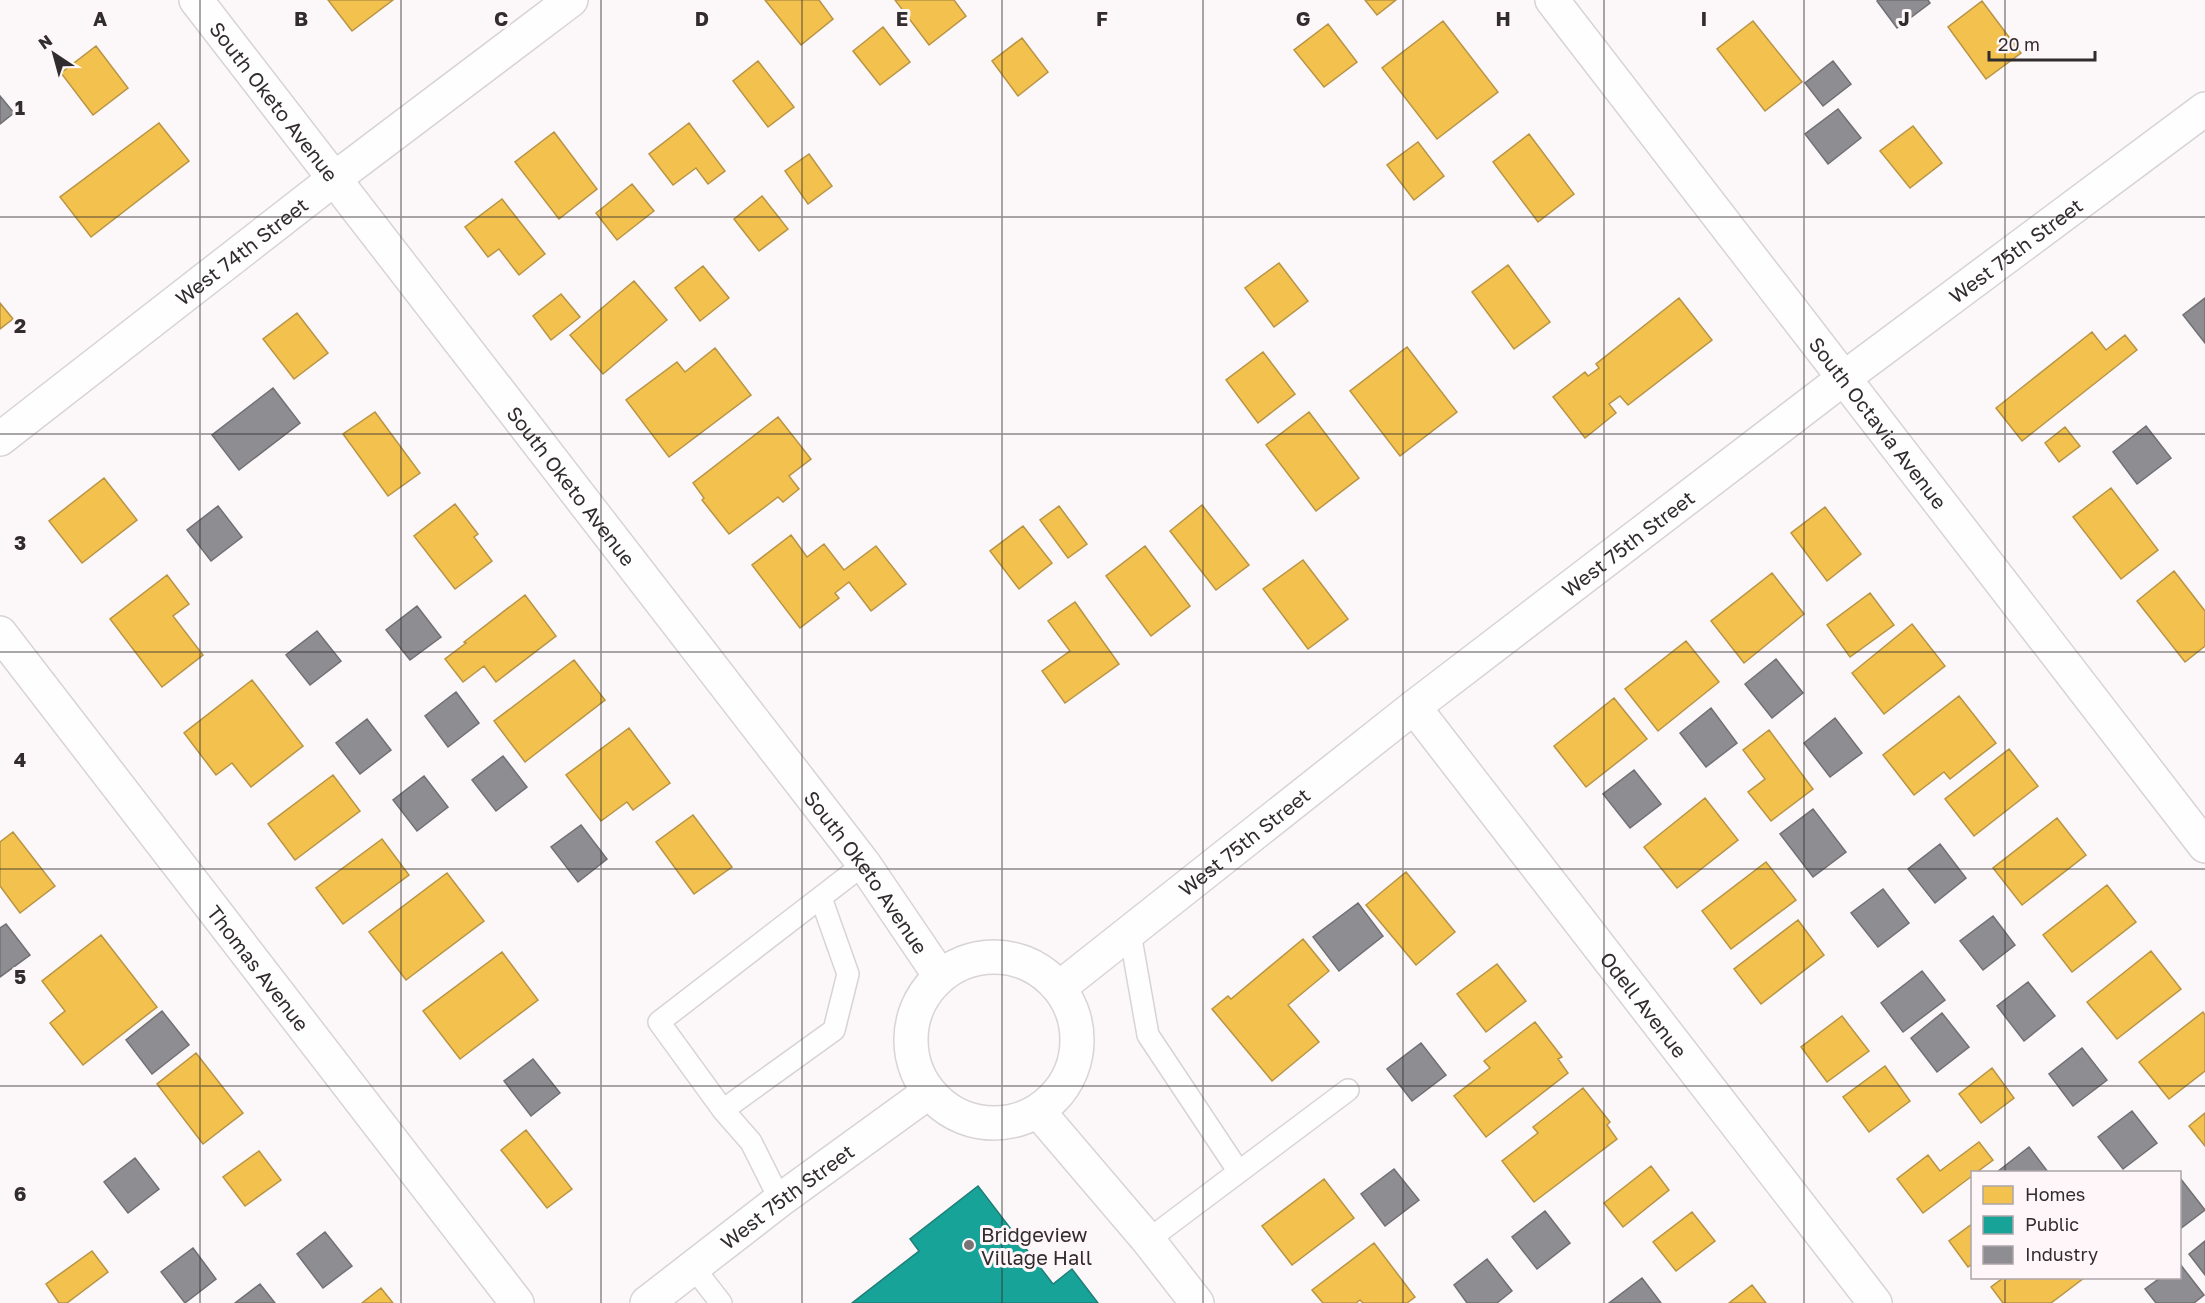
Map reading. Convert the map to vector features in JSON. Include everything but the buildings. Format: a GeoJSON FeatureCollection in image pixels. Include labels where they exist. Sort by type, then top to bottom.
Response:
{"type":"FeatureCollection","features":[{"type":"Feature","properties":{"kind":"street","name":"South Oketo Avenue"},"geometry":{"type":"LineString","coordinates":[[196,0],[864,864],[940,976]]}},
{"type":"Feature","properties":{"kind":"street","name":"West 74th Street"},"geometry":{"type":"LineString","coordinates":[[0,440],[334,179],[572,0]]}},
{"type":"Feature","properties":{"kind":"street","name":"South Octavia Avenue"},"geometry":{"type":"LineString","coordinates":[[1552,0],[2205,846]]}},
{"type":"Feature","properties":{"kind":"street","name":"West 75th Street"},"geometry":{"type":"LineString","coordinates":[[1059,988],[1414,707],[1844,378],[2205,110]]}},
{"type":"Feature","properties":{"kind":"street","name":"Thomas Avenue"},"geometry":{"type":"LineString","coordinates":[[0,633],[517,1303]]}},
{"type":"Feature","properties":{"kind":"street","name":"Odell Avenue"},"geometry":{"type":"LineString","coordinates":[[1414,707],[1875,1303]]}},
{"type":"Feature","properties":{"kind":"street"},"geometry":{"type":"LineString","coordinates":[[989,957],[1015,959],[1040,970],[1059,988],[1072,1012],[1077,1040],[1072,1067],[1059,1092],[1038,1111],[1016,1120],[992,1123],[968,1119],[946,1108],[929,1092],[916,1070],[911,1045],[913,1019],[924,996],[940,976],[963,963],[989,957]]}},
{"type":"Feature","properties":{"kind":"street","name":"West 75th Street"},"geometry":{"type":"LineString","coordinates":[[647,1303],[780,1200],[929,1092]]}},
{"type":"Feature","properties":{"kind":"street"},"geometry":{"type":"LineString","coordinates":[[1038,1111],[1148,1240],[1197,1303]]}},
{"type":"Feature","properties":{"kind":"lane"},"geometry":{"type":"LineString","coordinates":[[780,1200],[751,1142],[723,1110],[659,1022],[864,864]]}},
{"type":"Feature","properties":{"kind":"lane"},"geometry":{"type":"LineString","coordinates":[[723,1110],[834,1030],[848,974],[821,897]]}},
{"type":"Feature","properties":{"kind":"lane"},"geometry":{"type":"LineString","coordinates":[[1130,933],[1148,1035],[1239,1172]]}},
{"type":"Feature","properties":{"kind":"lane"},"geometry":{"type":"LineString","coordinates":[[1148,1240],[1348,1090]]}},
{"type":"Feature","properties":{"kind":"lane"},"geometry":{"type":"LineString","coordinates":[[693,1267],[721,1303]]}},
{"type":"Feature","properties":{"kind":"place","name":"Bridgeview Village Hall"},"geometry":{"type":"Point","coordinates":[969,1245]}}]}
